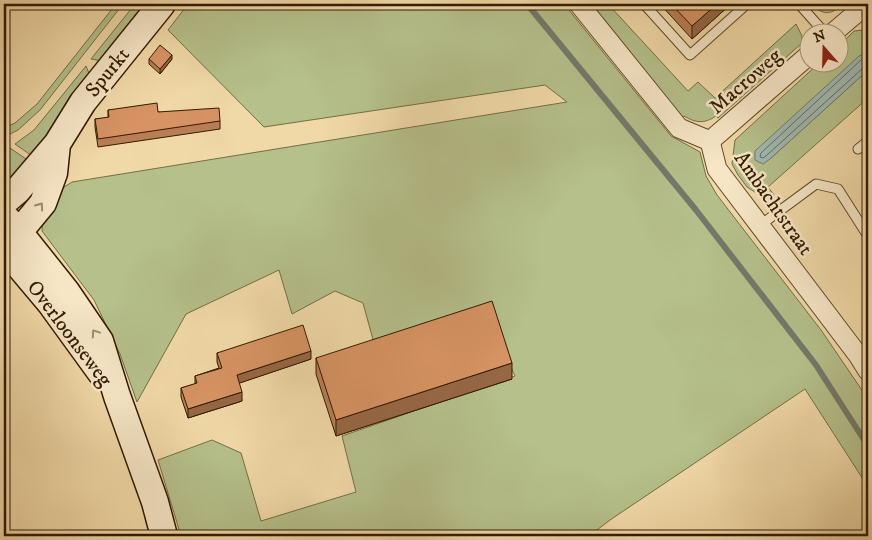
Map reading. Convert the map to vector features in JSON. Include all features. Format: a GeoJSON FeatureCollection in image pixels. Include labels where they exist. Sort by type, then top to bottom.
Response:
{"type":"FeatureCollection","features":[{"type":"Feature","properties":{"kind":"street","name":"Spurkt"},"geometry":{"type":"LineString","coordinates":[[4,202],[17,191],[57,144],[84,102],[162,4]]}},
{"type":"Feature","properties":{"kind":"street","name":"Ambachtstraat"},"geometry":{"type":"LineString","coordinates":[[581,5],[679,128],[710,141],[717,169],[858,355],[868,371]]}},
{"type":"Feature","properties":{"kind":"street"},"geometry":{"type":"LineString","coordinates":[[849,22],[865,11]]}},
{"type":"Feature","properties":{"kind":"street","name":"Macroweg"},"geometry":{"type":"LineString","coordinates":[[710,141],[800,63]]}},
{"type":"Feature","properties":{"kind":"street","name":"Spurkt"},"geometry":{"type":"LineString","coordinates":[[8,232],[43,203],[54,174],[57,144]]}},
{"type":"Feature","properties":{"kind":"street","name":"Overloonseweg"},"geometry":{"type":"LineString","coordinates":[[8,232],[66,291],[100,341],[117,396],[155,502],[164,536]]}},
{"type":"Feature","properties":{"kind":"lane"},"geometry":{"type":"LineString","coordinates":[[644,4],[690,55],[747,4]]}},
{"type":"Feature","properties":{"kind":"lane"},"geometry":{"type":"LineString","coordinates":[[798,4],[815,22]]}},
{"type":"Feature","properties":{"kind":"lane"},"geometry":{"type":"LineString","coordinates":[[858,149],[868,140]]}},
{"type":"Feature","properties":{"kind":"lane"},"geometry":{"type":"LineString","coordinates":[[759,226],[816,184],[838,189],[868,236]]}},
{"type":"Feature","properties":{"kind":"green space"},"geometry":{"type":"Polygon","coordinates":[[[116,4],[123,4],[40,110],[18,130],[4,137],[4,128],[15,123],[37,104],[116,4]]]}},
{"type":"Feature","properties":{"kind":"green space"},"geometry":{"type":"Polygon","coordinates":[[[135,4],[147,4],[102,61],[91,59],[135,4]]]}},
{"type":"Feature","properties":{"kind":"green space"},"geometry":{"type":"Polygon","coordinates":[[[188,4],[564,4],[671,136],[700,152],[706,176],[717,195],[821,330],[868,399],[868,487],[805,389],[589,536],[181,536],[158,460],[212,440],[241,453],[261,521],[356,492],[342,436],[515,376],[489,320],[375,347],[363,303],[335,291],[292,314],[279,270],[186,314],[137,402],[120,354],[94,300],[42,231],[44,207],[58,191],[72,182],[567,102],[545,85],[264,127],[168,30],[188,4]]]}},
{"type":"Feature","properties":{"kind":"green space"},"geometry":{"type":"Polygon","coordinates":[[[596,4],[608,4],[688,91],[698,82],[715,98],[796,24],[800,32],[800,45],[718,118],[716,116],[704,121],[696,121],[684,116],[683,118],[597,11],[596,4]]]}},
{"type":"Feature","properties":{"kind":"green space"},"geometry":{"type":"Polygon","coordinates":[[[819,4],[843,4],[836,10],[826,13],[815,8],[819,4]]]}},
{"type":"Feature","properties":{"kind":"green space"},"geometry":{"type":"Polygon","coordinates":[[[863,30],[868,32],[868,53],[770,159],[868,70],[868,98],[768,187],[774,195],[758,194],[747,187],[732,164],[735,140],[809,72],[850,72],[850,35],[854,31],[863,30]]]}},
{"type":"Feature","properties":{"kind":"green space"},"geometry":{"type":"Polygon","coordinates":[[[86,66],[90,76],[35,158],[15,144],[34,130],[86,66]]]}},
{"type":"Feature","properties":{"kind":"green space"},"geometry":{"type":"Polygon","coordinates":[[[7,146],[32,163],[18,177],[4,184],[4,147],[7,146]]]}},
{"type":"Feature","properties":{"kind":"water"},"geometry":{"type":"Polygon","coordinates":[[[868,53],[868,70],[770,159],[763,164],[755,160],[755,151],[841,72],[850,72],[850,64],[859,56],[868,53]]]}},
{"type":"Feature","properties":{"kind":"building"},"geometry":{"type":"Polygon","coordinates":[[[671,4],[717,4],[692,26],[671,4]]]}},
{"type":"Feature","properties":{"kind":"building"},"geometry":{"type":"Polygon","coordinates":[[[160,45],[172,55],[160,69],[149,59],[160,45]]]}},
{"type":"Feature","properties":{"kind":"building"},"geometry":{"type":"Polygon","coordinates":[[[157,103],[158,112],[219,108],[220,121],[98,139],[95,119],[109,117],[108,110],[157,103]]]}},
{"type":"Feature","properties":{"kind":"building"},"geometry":{"type":"Polygon","coordinates":[[[492,301],[512,363],[336,420],[316,358],[492,301]]]}},
{"type":"Feature","properties":{"kind":"building"},"geometry":{"type":"Polygon","coordinates":[[[303,325],[311,351],[237,375],[242,392],[188,409],[181,388],[197,383],[195,376],[222,368],[217,353],[303,325]]]}},
{"type":"Feature","properties":{"kind":"waterway"},"geometry":{"type":"LineString","coordinates":[[527,4],[696,210],[816,365],[868,446]]}}]}
